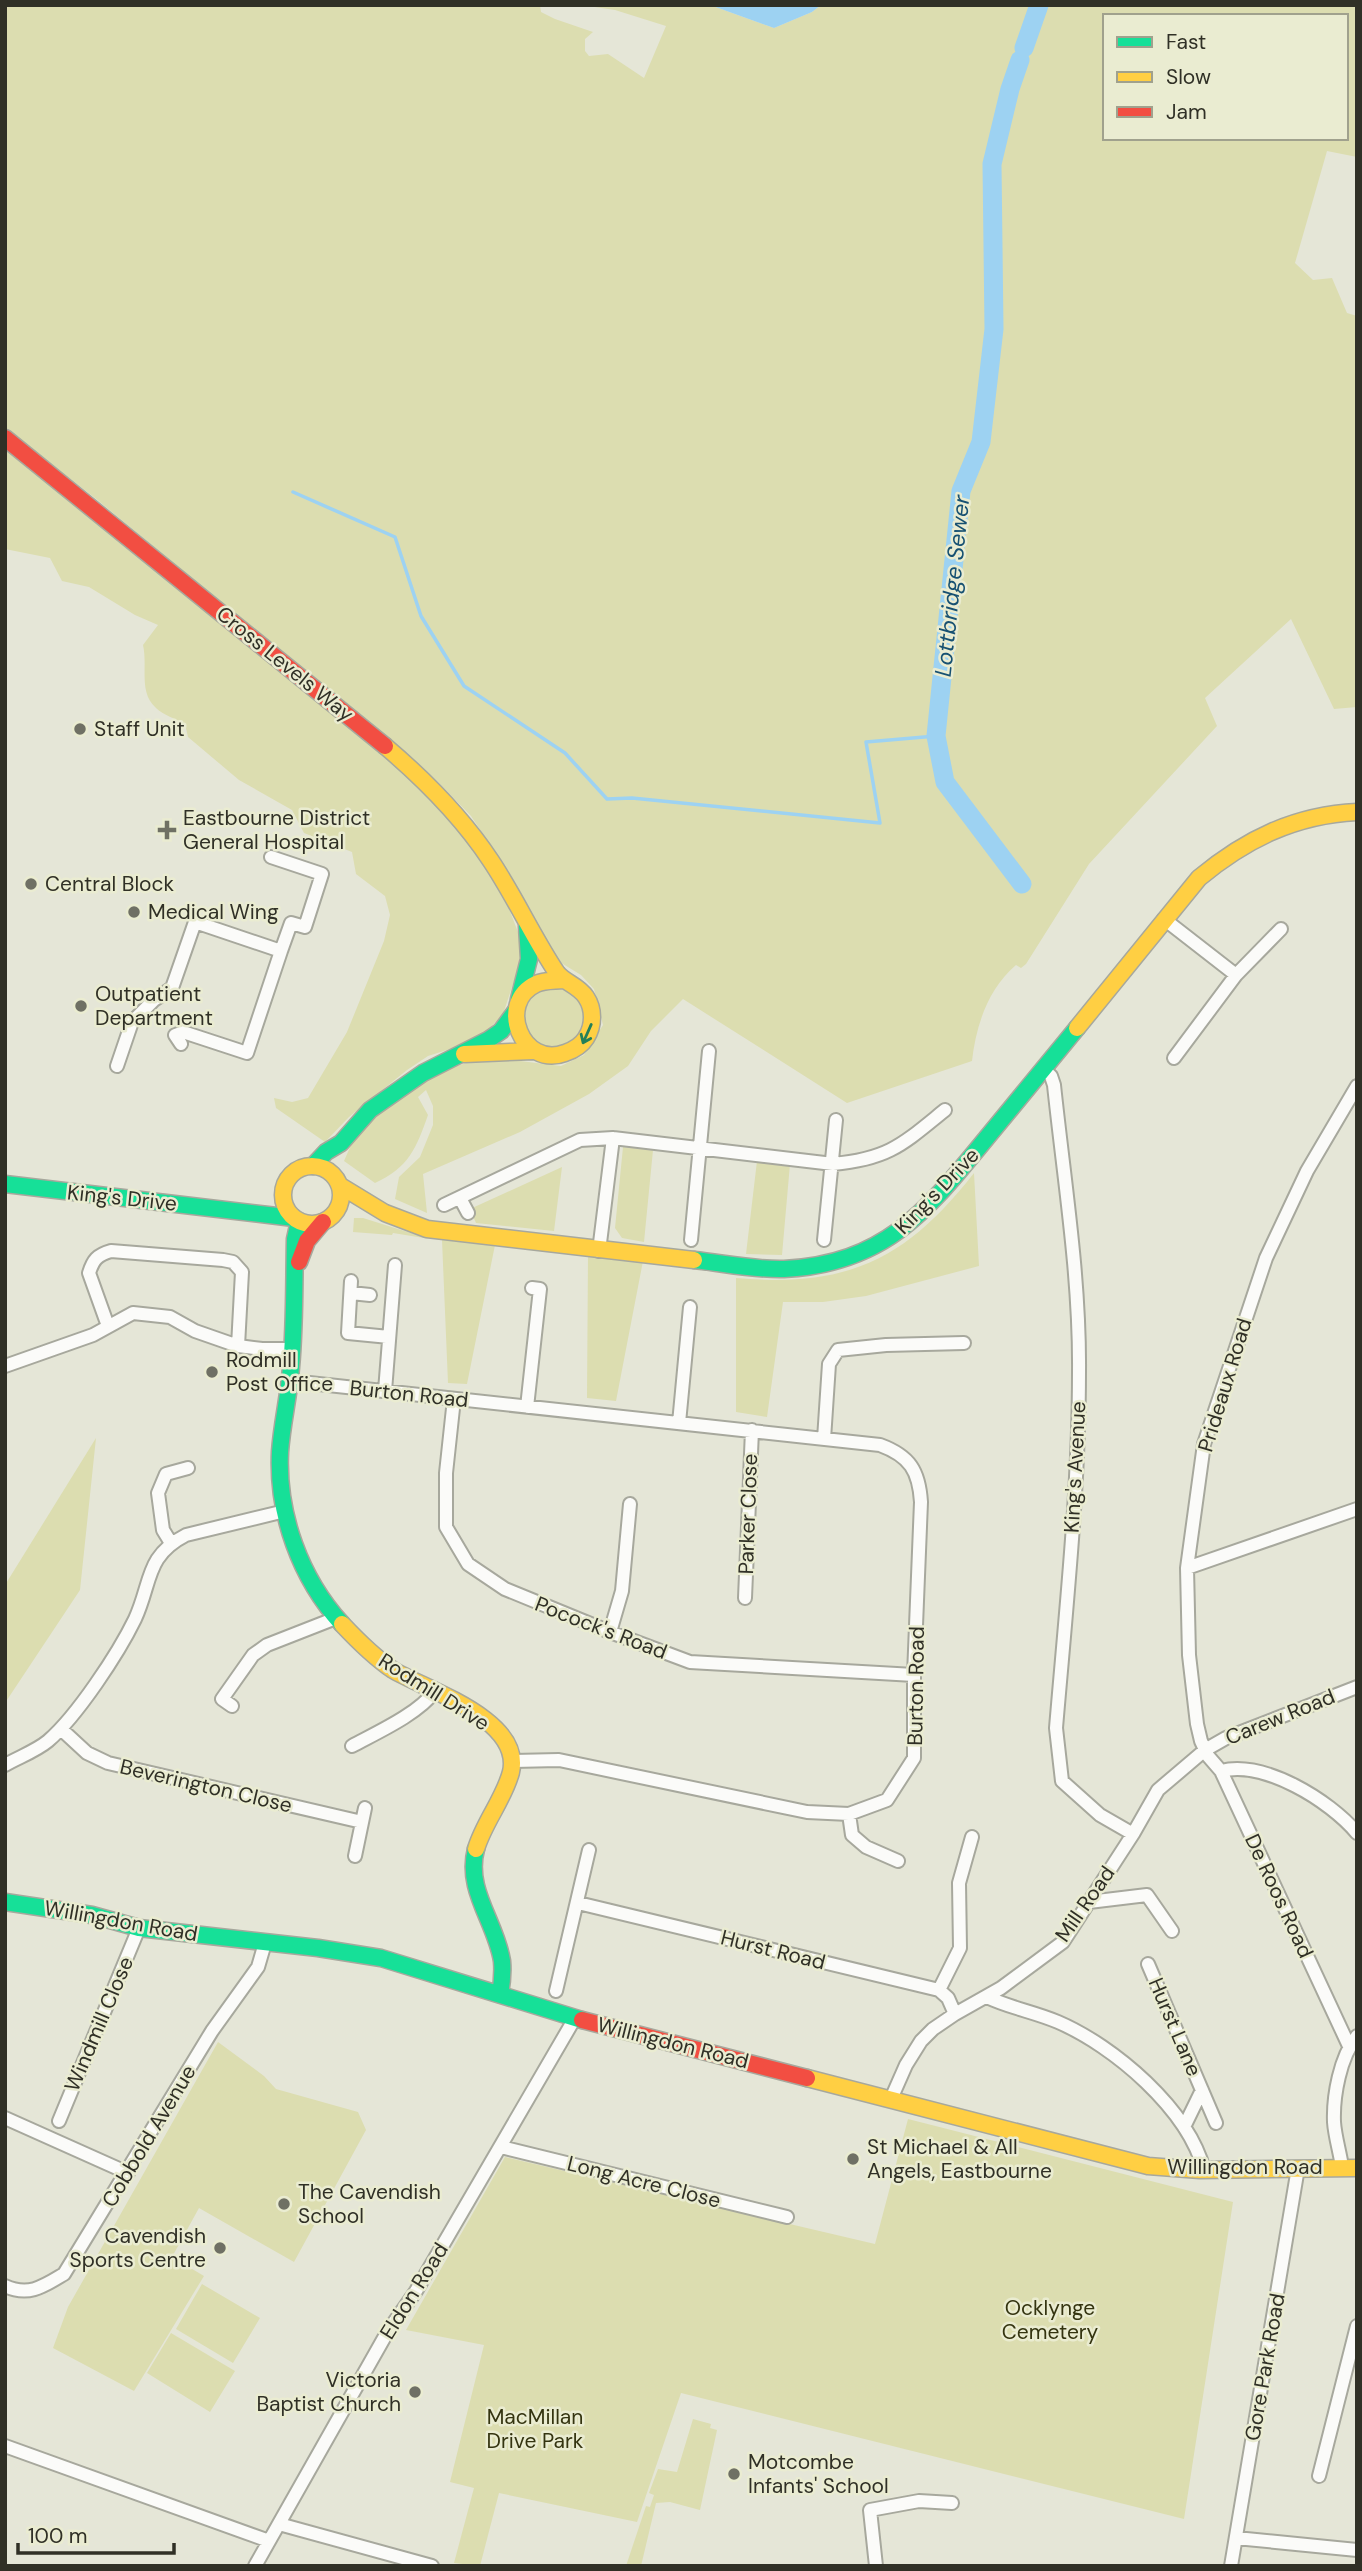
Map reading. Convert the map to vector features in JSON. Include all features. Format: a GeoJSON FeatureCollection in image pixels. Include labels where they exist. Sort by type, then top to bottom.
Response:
{"type":"FeatureCollection","features":[{"type":"Feature","properties":{"kind":"main road","name":"Cross Levels Way"},"geometry":{"type":"LineString","coordinates":[[5,438],[369,732],[444,800],[472,833],[499,872],[527,926],[563,980]]}},
{"type":"Feature","properties":{"kind":"main road","name":"King's Drive"},"geometry":{"type":"LineString","coordinates":[[338,1183],[385,1213],[427,1229],[444,1232],[782,1269],[831,1264],[866,1253],[897,1236],[941,1194],[1199,878],[1223,857],[1278,827],[1310,818],[1357,812]]}},
{"type":"Feature","properties":{"kind":"main road","name":"Cross Levels Way"},"geometry":{"type":"LineString","coordinates":[[517,1006],[528,959],[527,926]]}},
{"type":"Feature","properties":{"kind":"main road","name":"Cross Levels Way"},"geometry":{"type":"LineString","coordinates":[[313,1167],[326,1152],[341,1143],[370,1110],[422,1073],[501,1031],[527,989],[538,982],[563,980],[585,995],[591,1007],[589,1033],[582,1044],[571,1052],[559,1056],[545,1056],[533,1051],[458,1054]]}},
{"type":"Feature","properties":{"kind":"main road"},"geometry":{"type":"LineString","coordinates":[[517,1006],[518,1034],[533,1051]]}},
{"type":"Feature","properties":{"kind":"main road"},"geometry":{"type":"LineString","coordinates":[[285,1184],[285,1205],[296,1219],[314,1224],[326,1221],[339,1207],[341,1200],[338,1183],[341,1143]]}},
{"type":"Feature","properties":{"kind":"main road"},"geometry":{"type":"LineString","coordinates":[[238,1210],[267,1196],[285,1184],[296,1172],[313,1167],[323,1168],[338,1183]]}},
{"type":"Feature","properties":{"kind":"main road","name":"King's Drive"},"geometry":{"type":"LineString","coordinates":[[5,1184],[296,1219]]}},
{"type":"Feature","properties":{"kind":"main road","name":"King's Drive"},"geometry":{"type":"LineString","coordinates":[[326,1221],[354,1212],[385,1213]]}},
{"type":"Feature","properties":{"kind":"main road","name":"Rodmill Drive"},"geometry":{"type":"LineString","coordinates":[[296,1219],[290,1381],[280,1453],[280,1482],[299,1560],[315,1591],[353,1637],[385,1664],[458,1702],[491,1723],[508,1747],[513,1761]]}},
{"type":"Feature","properties":{"kind":"main road","name":"Rodmill Drive"},"geometry":{"type":"LineString","coordinates":[[295,1275],[307,1241],[326,1221]]}},
{"type":"Feature","properties":{"kind":"main road"},"geometry":{"type":"LineString","coordinates":[[500,1994],[505,1970],[498,1943],[477,1892],[473,1862],[513,1761]]}},
{"type":"Feature","properties":{"kind":"main road","name":"Willingdon Road"},"geometry":{"type":"LineString","coordinates":[[5,1902],[92,1915],[139,1928],[318,1948],[381,1958],[575,2018],[1148,2166],[1178,2170],[1353,2169]]}},
{"type":"Feature","properties":{"kind":"street"},"geometry":{"type":"LineString","coordinates":[[181,1044],[175,1035],[183,1032],[247,1053],[291,923],[304,927],[322,874],[271,857]]}},
{"type":"Feature","properties":{"kind":"street"},"geometry":{"type":"LineString","coordinates":[[1164,919],[1236,975]]}},
{"type":"Feature","properties":{"kind":"street"},"geometry":{"type":"LineString","coordinates":[[117,1066],[132,1022],[152,1002],[172,988],[195,922],[281,951]]}},
{"type":"Feature","properties":{"kind":"street"},"geometry":{"type":"LineString","coordinates":[[1174,1058],[1236,975],[1280,929]]}},
{"type":"Feature","properties":{"kind":"street"},"geometry":{"type":"LineString","coordinates":[[691,1240],[709,1051]]}},
{"type":"Feature","properties":{"kind":"street","name":"King's Avenue"},"geometry":{"type":"LineString","coordinates":[[1044,1069],[1051,1076],[1054,1085],[1075,1277],[1079,1371],[1073,1536],[1057,1740],[1062,1780],[1100,1815],[1133,1834]]}},
{"type":"Feature","properties":{"kind":"street","name":"Prideaux Road"},"geometry":{"type":"LineString","coordinates":[[1205,1750],[1197,1724],[1189,1655],[1187,1568],[1204,1444],[1266,1258],[1307,1171],[1355,1093]]}},
{"type":"Feature","properties":{"kind":"street"},"geometry":{"type":"LineString","coordinates":[[444,1205],[580,1140],[612,1138],[833,1164],[864,1161],[899,1147],[946,1110]]}},
{"type":"Feature","properties":{"kind":"street"},"geometry":{"type":"LineString","coordinates":[[824,1240],[836,1120]]}},
{"type":"Feature","properties":{"kind":"street"},"geometry":{"type":"LineString","coordinates":[[599,1251],[612,1138]]}},
{"type":"Feature","properties":{"kind":"street"},"geometry":{"type":"LineString","coordinates":[[460,1198],[468,1213]]}},
{"type":"Feature","properties":{"kind":"street"},"geometry":{"type":"LineString","coordinates":[[108,1326],[89,1273],[94,1259],[100,1254],[111,1251],[223,1260],[233,1262],[242,1272],[238,1346]]}},
{"type":"Feature","properties":{"kind":"street"},"geometry":{"type":"LineString","coordinates":[[385,1391],[396,1265]]}},
{"type":"Feature","properties":{"kind":"street"},"geometry":{"type":"LineString","coordinates":[[370,1295],[351,1287],[347,1336],[389,1337]]}},
{"type":"Feature","properties":{"kind":"street"},"geometry":{"type":"LineString","coordinates":[[527,1407],[540,1289],[532,1288]]}},
{"type":"Feature","properties":{"kind":"street"},"geometry":{"type":"LineString","coordinates":[[679,1423],[690,1307]]}},
{"type":"Feature","properties":{"kind":"street"},"geometry":{"type":"LineString","coordinates":[[5,1366],[93,1335],[133,1313],[170,1317],[203,1335],[238,1346],[291,1349]]}},
{"type":"Feature","properties":{"kind":"street"},"geometry":{"type":"LineString","coordinates":[[824,1439],[830,1364],[838,1350],[886,1345],[964,1343]]}},
{"type":"Feature","properties":{"kind":"street","name":"Burton Road"},"geometry":{"type":"LineString","coordinates":[[290,1381],[880,1445],[897,1451],[915,1473],[921,1502],[914,1675],[914,1758],[887,1800],[849,1814],[807,1812],[559,1760],[513,1761]]}},
{"type":"Feature","properties":{"kind":"street","name":"Pocock's Road"},"geometry":{"type":"LineString","coordinates":[[454,1399],[446,1473],[446,1527],[468,1564],[505,1589],[690,1662],[914,1675]]}},
{"type":"Feature","properties":{"kind":"street","name":"Parker Close"},"geometry":{"type":"LineString","coordinates":[[745,1598],[752,1430]]}},
{"type":"Feature","properties":{"kind":"street"},"geometry":{"type":"LineString","coordinates":[[171,1543],[163,1530],[158,1493],[166,1474],[188,1468]]}},
{"type":"Feature","properties":{"kind":"street"},"geometry":{"type":"LineString","coordinates":[[610,1632],[622,1591],[630,1504]]}},
{"type":"Feature","properties":{"kind":"street"},"geometry":{"type":"LineString","coordinates":[[1187,1568],[1357,1509]]}},
{"type":"Feature","properties":{"kind":"street"},"geometry":{"type":"LineString","coordinates":[[5,1765],[45,1744],[61,1729],[119,1648],[135,1618],[153,1563],[171,1543],[186,1535],[285,1511]]}},
{"type":"Feature","properties":{"kind":"street"},"geometry":{"type":"LineString","coordinates":[[232,1706],[222,1699],[253,1655],[267,1645],[336,1618]]}},
{"type":"Feature","properties":{"kind":"street","name":"Carew Road"},"geometry":{"type":"LineString","coordinates":[[1205,1750],[1255,1726],[1357,1686]]}},
{"type":"Feature","properties":{"kind":"street"},"geometry":{"type":"LineString","coordinates":[[352,1746],[418,1707],[435,1691]]}},
{"type":"Feature","properties":{"kind":"street","name":"Beverington Close"},"geometry":{"type":"LineString","coordinates":[[61,1729],[87,1753],[108,1763],[362,1822]]}},
{"type":"Feature","properties":{"kind":"street","name":"Mill Road"},"geometry":{"type":"LineString","coordinates":[[891,2099],[906,2065],[921,2041],[933,2029],[988,1997],[1063,1942],[1133,1834],[1158,1790],[1205,1750]]}},
{"type":"Feature","properties":{"kind":"street","name":"De Roos Road"},"geometry":{"type":"LineString","coordinates":[[1205,1750],[1221,1771],[1353,2041]]}},
{"type":"Feature","properties":{"kind":"street"},"geometry":{"type":"LineString","coordinates":[[1221,1771],[1236,1767],[1282,1780],[1332,1809],[1357,1833]]}},
{"type":"Feature","properties":{"kind":"street"},"geometry":{"type":"LineString","coordinates":[[355,1856],[365,1808]]}},
{"type":"Feature","properties":{"kind":"street"},"geometry":{"type":"LineString","coordinates":[[849,1814],[852,1835],[866,1847],[898,1861]]}},
{"type":"Feature","properties":{"kind":"street"},"geometry":{"type":"LineString","coordinates":[[955,2014],[948,1998],[939,1990],[959,1953],[960,1883],[972,1837]]}},
{"type":"Feature","properties":{"kind":"street"},"geometry":{"type":"LineString","coordinates":[[556,1991],[589,1850]]}},
{"type":"Feature","properties":{"kind":"street"},"geometry":{"type":"LineString","coordinates":[[1089,1902],[1147,1895],[1172,1931]]}},
{"type":"Feature","properties":{"kind":"street","name":"Hurst Road"},"geometry":{"type":"LineString","coordinates":[[578,1903],[939,1990]]}},
{"type":"Feature","properties":{"kind":"street","name":"Windmill Close"},"geometry":{"type":"LineString","coordinates":[[59,2120],[139,1928]]}},
{"type":"Feature","properties":{"kind":"street","name":"Cobbold Avenue"},"geometry":{"type":"LineString","coordinates":[[5,2286],[13,2290],[39,2290],[64,2274],[128,2173],[212,2031],[258,1967],[265,1943]]}},
{"type":"Feature","properties":{"kind":"street","name":"Hurst Lane"},"geometry":{"type":"LineString","coordinates":[[1149,1964],[1216,2123]]}},
{"type":"Feature","properties":{"kind":"street"},"geometry":{"type":"LineString","coordinates":[[988,1997],[1058,2022],[1091,2038],[1118,2057],[1144,2080],[1184,2127],[1195,2144],[1204,2170]]}},
{"type":"Feature","properties":{"kind":"street","name":"Eldon Road"},"geometry":{"type":"LineString","coordinates":[[255,2566],[388,2331],[416,2291],[575,2018]]}},
{"type":"Feature","properties":{"kind":"street"},"geometry":{"type":"LineString","coordinates":[[1353,2041],[1336,2089],[1334,2122],[1353,2169]]}},
{"type":"Feature","properties":{"kind":"street","name":"Hurst Lane"},"geometry":{"type":"LineString","coordinates":[[1184,2127],[1202,2090]]}},
{"type":"Feature","properties":{"kind":"street"},"geometry":{"type":"LineString","coordinates":[[5,2118],[128,2173]]}},
{"type":"Feature","properties":{"kind":"street","name":"Long Acre Close"},"geometry":{"type":"LineString","coordinates":[[501,2147],[787,2217]]}},
{"type":"Feature","properties":{"kind":"street","name":"Gore Park Road"},"geometry":{"type":"LineString","coordinates":[[1231,2566],[1298,2168]]}},
{"type":"Feature","properties":{"kind":"street"},"geometry":{"type":"LineString","coordinates":[[1319,2476],[1357,2326]]}},
{"type":"Feature","properties":{"kind":"street"},"geometry":{"type":"LineString","coordinates":[[5,2446],[269,2541]]}},
{"type":"Feature","properties":{"kind":"street"},"geometry":{"type":"LineString","coordinates":[[876,2566],[870,2510],[919,2501],[952,2503]]}},
{"type":"Feature","properties":{"kind":"street"},"geometry":{"type":"LineString","coordinates":[[279,2524],[432,2566]]}},
{"type":"Feature","properties":{"kind":"street"},"geometry":{"type":"LineString","coordinates":[[1236,2538],[1357,2550]]}},
{"type":"Feature","properties":{"kind":"green space"},"geometry":{"type":"Polygon","coordinates":[[[5,5],[540,5],[541,12],[593,32],[585,39],[585,51],[589,56],[608,54],[644,78],[666,26],[615,10],[581,5],[710,5],[774,28],[812,12],[821,5],[1357,5],[1357,157],[1327,151],[1295,263],[1313,280],[1332,278],[1347,313],[1357,316],[1357,707],[1334,709],[1291,619],[1205,698],[1217,726],[1089,864],[1026,964],[1021,968],[1016,965],[998,985],[980,1021],[972,1061],[847,1103],[683,999],[651,1031],[628,1066],[589,1094],[520,1132],[423,1174],[427,1213],[395,1199],[399,1177],[420,1157],[433,1125],[433,1106],[426,1090],[418,1097],[428,1115],[424,1127],[410,1156],[387,1177],[375,1183],[344,1161],[355,1136],[390,1102],[447,1069],[473,1061],[504,1059],[561,1066],[584,1055],[603,1025],[594,989],[581,975],[558,961],[512,878],[471,816],[438,782],[95,498],[5,428],[5,5]]]}},
{"type":"Feature","properties":{"kind":"green space"},"geometry":{"type":"Polygon","coordinates":[[[5,447],[375,746],[462,831],[505,898],[521,940],[519,966],[503,1014],[487,1031],[450,1049],[428,1056],[407,1070],[349,1117],[325,1142],[276,1108],[274,1098],[292,1102],[308,1098],[347,1032],[384,941],[390,915],[385,896],[356,874],[352,852],[304,833],[292,810],[239,780],[188,737],[185,724],[162,713],[150,702],[145,687],[143,645],[158,625],[135,615],[89,587],[62,581],[50,558],[5,549],[5,447]]]}},
{"type":"Feature","properties":{"kind":"green space"},"geometry":{"type":"Polygon","coordinates":[[[539,986],[575,992],[584,1015],[579,1033],[570,1042],[552,1048],[534,1043],[520,1016],[539,986]]]}},
{"type":"Feature","properties":{"kind":"green space"},"geometry":{"type":"Polygon","coordinates":[[[623,1147],[653,1150],[644,1242],[622,1238],[615,1228],[623,1147]]]}},
{"type":"Feature","properties":{"kind":"green space"},"geometry":{"type":"Polygon","coordinates":[[[757,1161],[790,1164],[782,1255],[746,1254],[757,1161]]]}},
{"type":"Feature","properties":{"kind":"green space"},"geometry":{"type":"Polygon","coordinates":[[[562,1167],[554,1231],[476,1223],[470,1209],[562,1167]]]}},
{"type":"Feature","properties":{"kind":"green space"},"geometry":{"type":"Polygon","coordinates":[[[974,1173],[979,1266],[866,1296],[823,1302],[783,1302],[767,1417],[736,1412],[736,1278],[810,1278],[842,1272],[871,1262],[924,1228],[974,1173]]]}},
{"type":"Feature","properties":{"kind":"green space"},"geometry":{"type":"Polygon","coordinates":[[[354,1218],[363,1218],[430,1239],[393,1233],[353,1232],[354,1218]]]}},
{"type":"Feature","properties":{"kind":"green space"},"geometry":{"type":"Polygon","coordinates":[[[442,1240],[495,1245],[467,1384],[448,1383],[442,1240]]]}},
{"type":"Feature","properties":{"kind":"green space"},"geometry":{"type":"Polygon","coordinates":[[[588,1255],[643,1261],[616,1401],[587,1398],[588,1255]]]}},
{"type":"Feature","properties":{"kind":"green space"},"geometry":{"type":"Polygon","coordinates":[[[96,1438],[80,1590],[5,1703],[5,1585],[96,1438]]]}},
{"type":"Feature","properties":{"kind":"green space"},"geometry":{"type":"Polygon","coordinates":[[[218,2042],[264,2076],[276,2089],[358,2112],[366,2130],[294,2262],[199,2208],[172,2257],[204,2276],[134,2391],[53,2348],[68,2307],[218,2042]]]}},
{"type":"Feature","properties":{"kind":"green space","name":"Ocklynge Cemetery"},"geometry":{"type":"Polygon","coordinates":[[[908,2119],[1233,2202],[1184,2519],[681,2393],[637,2522],[499,2493],[480,2566],[454,2563],[474,2488],[450,2482],[484,2345],[406,2330],[505,2157],[875,2244],[908,2119]]]}},
{"type":"Feature","properties":{"kind":"green space"},"geometry":{"type":"Polygon","coordinates":[[[202,2284],[260,2318],[233,2363],[176,2329],[202,2284]]]}},
{"type":"Feature","properties":{"kind":"green space"},"geometry":{"type":"Polygon","coordinates":[[[171,2333],[235,2371],[210,2412],[147,2373],[171,2333]]]}},
{"type":"Feature","properties":{"kind":"green space"},"geometry":{"type":"Polygon","coordinates":[[[693,2419],[711,2424],[710,2428],[717,2430],[700,2510],[670,2502],[656,2503],[641,2566],[626,2566],[646,2506],[650,2507],[654,2495],[649,2493],[658,2469],[677,2472],[693,2419]]]}},
{"type":"Feature","properties":{"kind":"water"},"geometry":{"type":"Polygon","coordinates":[[[710,5],[821,5],[812,12],[774,28],[710,5]]]}},
{"type":"Feature","properties":{"kind":"waterway","name":"Lottbridge Sewer"},"geometry":{"type":"LineString","coordinates":[[1024,48],[1039,5]]}},
{"type":"Feature","properties":{"kind":"waterway","name":"Lottbridge Sewer"},"geometry":{"type":"LineString","coordinates":[[1020,60],[1010,89],[992,164],[994,329],[981,442],[961,491],[936,736],[945,782],[1022,884]]}},
{"type":"Feature","properties":{"kind":"waterway"},"geometry":{"type":"LineString","coordinates":[[293,492],[395,537],[421,616],[464,686],[565,753],[607,799],[632,798],[880,823],[866,742],[936,736]]}},
{"type":"Feature","properties":{"kind":"traffic: fast"},"geometry":{"type":"LineString","coordinates":[[519,999],[529,959],[527,926]]}},
{"type":"Feature","properties":{"kind":"traffic: fast"},"geometry":{"type":"LineString","coordinates":[[313,1166],[326,1152],[341,1143],[370,1110],[423,1073],[488,1040],[501,1031],[515,1012]]}},
{"type":"Feature","properties":{"kind":"traffic: fast"},"geometry":{"type":"LineString","coordinates":[[694,1260],[784,1269],[820,1265],[878,1244],[903,1228],[946,1186],[1077,1028]]}},
{"type":"Feature","properties":{"kind":"traffic: fast"},"geometry":{"type":"LineString","coordinates":[[5,1184],[294,1218]]}},
{"type":"Feature","properties":{"kind":"traffic: fast"},"geometry":{"type":"LineString","coordinates":[[299,1221],[295,1239],[291,1367],[280,1452],[280,1475],[287,1522],[303,1566],[327,1606],[342,1624]]}},
{"type":"Feature","properties":{"kind":"traffic: fast"},"geometry":{"type":"LineString","coordinates":[[476,1849],[474,1864],[478,1892],[502,1961],[500,1994]]}},
{"type":"Feature","properties":{"kind":"traffic: fast"},"geometry":{"type":"LineString","coordinates":[[5,1902],[92,1915],[139,1928],[318,1948],[381,1958],[582,2020]]}},
{"type":"Feature","properties":{"kind":"traffic: slow"},"geometry":{"type":"LineString","coordinates":[[385,746],[428,786],[468,829],[500,875],[557,973],[579,990],[589,1002],[592,1022],[589,1033],[580,1045],[565,1053],[550,1055],[537,1052],[526,1043],[519,1032],[516,1018],[518,1005],[524,993],[536,984],[563,980]]}},
{"type":"Feature","properties":{"kind":"traffic: slow"},"geometry":{"type":"LineString","coordinates":[[1077,1028],[1199,878],[1217,864],[1253,841],[1292,824],[1334,814],[1357,812]]}},
{"type":"Feature","properties":{"kind":"traffic: slow"},"geometry":{"type":"LineString","coordinates":[[464,1054],[533,1051]]}},
{"type":"Feature","properties":{"kind":"traffic: slow"},"geometry":{"type":"LineString","coordinates":[[312,1166],[323,1168],[336,1179],[341,1195],[339,1206],[328,1219],[312,1224],[301,1222],[288,1211],[283,1195],[285,1184],[296,1171],[312,1166]]}},
{"type":"Feature","properties":{"kind":"traffic: slow"},"geometry":{"type":"LineString","coordinates":[[339,1185],[385,1213],[427,1229],[694,1260]]}},
{"type":"Feature","properties":{"kind":"traffic: slow"},"geometry":{"type":"LineString","coordinates":[[342,1624],[393,1670],[469,1709],[488,1722],[502,1737],[511,1753],[511,1772],[476,1849]]}},
{"type":"Feature","properties":{"kind":"traffic: slow"},"geometry":{"type":"LineString","coordinates":[[807,2078],[1148,2166],[1200,2170],[1357,2168]]}},
{"type":"Feature","properties":{"kind":"traffic: jam"},"geometry":{"type":"LineString","coordinates":[[5,438],[385,746]]}},
{"type":"Feature","properties":{"kind":"traffic: jam"},"geometry":{"type":"LineString","coordinates":[[299,1262],[307,1241],[323,1222]]}},
{"type":"Feature","properties":{"kind":"traffic: jam"},"geometry":{"type":"LineString","coordinates":[[582,2020],[807,2078]]}},
{"type":"Feature","properties":{"kind":"place","name":"Staff Unit"},"geometry":{"type":"Point","coordinates":[80,729]}},
{"type":"Feature","properties":{"kind":"place","name":"Eastbourne District General Hospital"},"geometry":{"type":"Point","coordinates":[167,830]}},
{"type":"Feature","properties":{"kind":"place","name":"Central Block"},"geometry":{"type":"Point","coordinates":[31,884]}},
{"type":"Feature","properties":{"kind":"place","name":"Medical Wing"},"geometry":{"type":"Point","coordinates":[134,912]}},
{"type":"Feature","properties":{"kind":"place","name":"Outpatient Department"},"geometry":{"type":"Point","coordinates":[81,1006]}},
{"type":"Feature","properties":{"kind":"place","name":"Rodmill Post Office"},"geometry":{"type":"Point","coordinates":[212,1372]}},
{"type":"Feature","properties":{"kind":"place","name":"St Michael & All Angels, Eastbourne"},"geometry":{"type":"Point","coordinates":[853,2159]}},
{"type":"Feature","properties":{"kind":"place","name":"The Cavendish School"},"geometry":{"type":"Point","coordinates":[284,2204]}},
{"type":"Feature","properties":{"kind":"place","name":"Cavendish Sports Centre"},"geometry":{"type":"Point","coordinates":[220,2248]}},
{"type":"Feature","properties":{"kind":"place","name":"Victoria Baptist Church"},"geometry":{"type":"Point","coordinates":[415,2392]}},
{"type":"Feature","properties":{"kind":"place","name":"Motcombe Infants' School"},"geometry":{"type":"Point","coordinates":[734,2474]}},
{"type":"Feature","properties":{"kind":"park label","name":"MacMillan Drive Park"},"geometry":{"type":"Point","coordinates":[535,2429]}}]}
